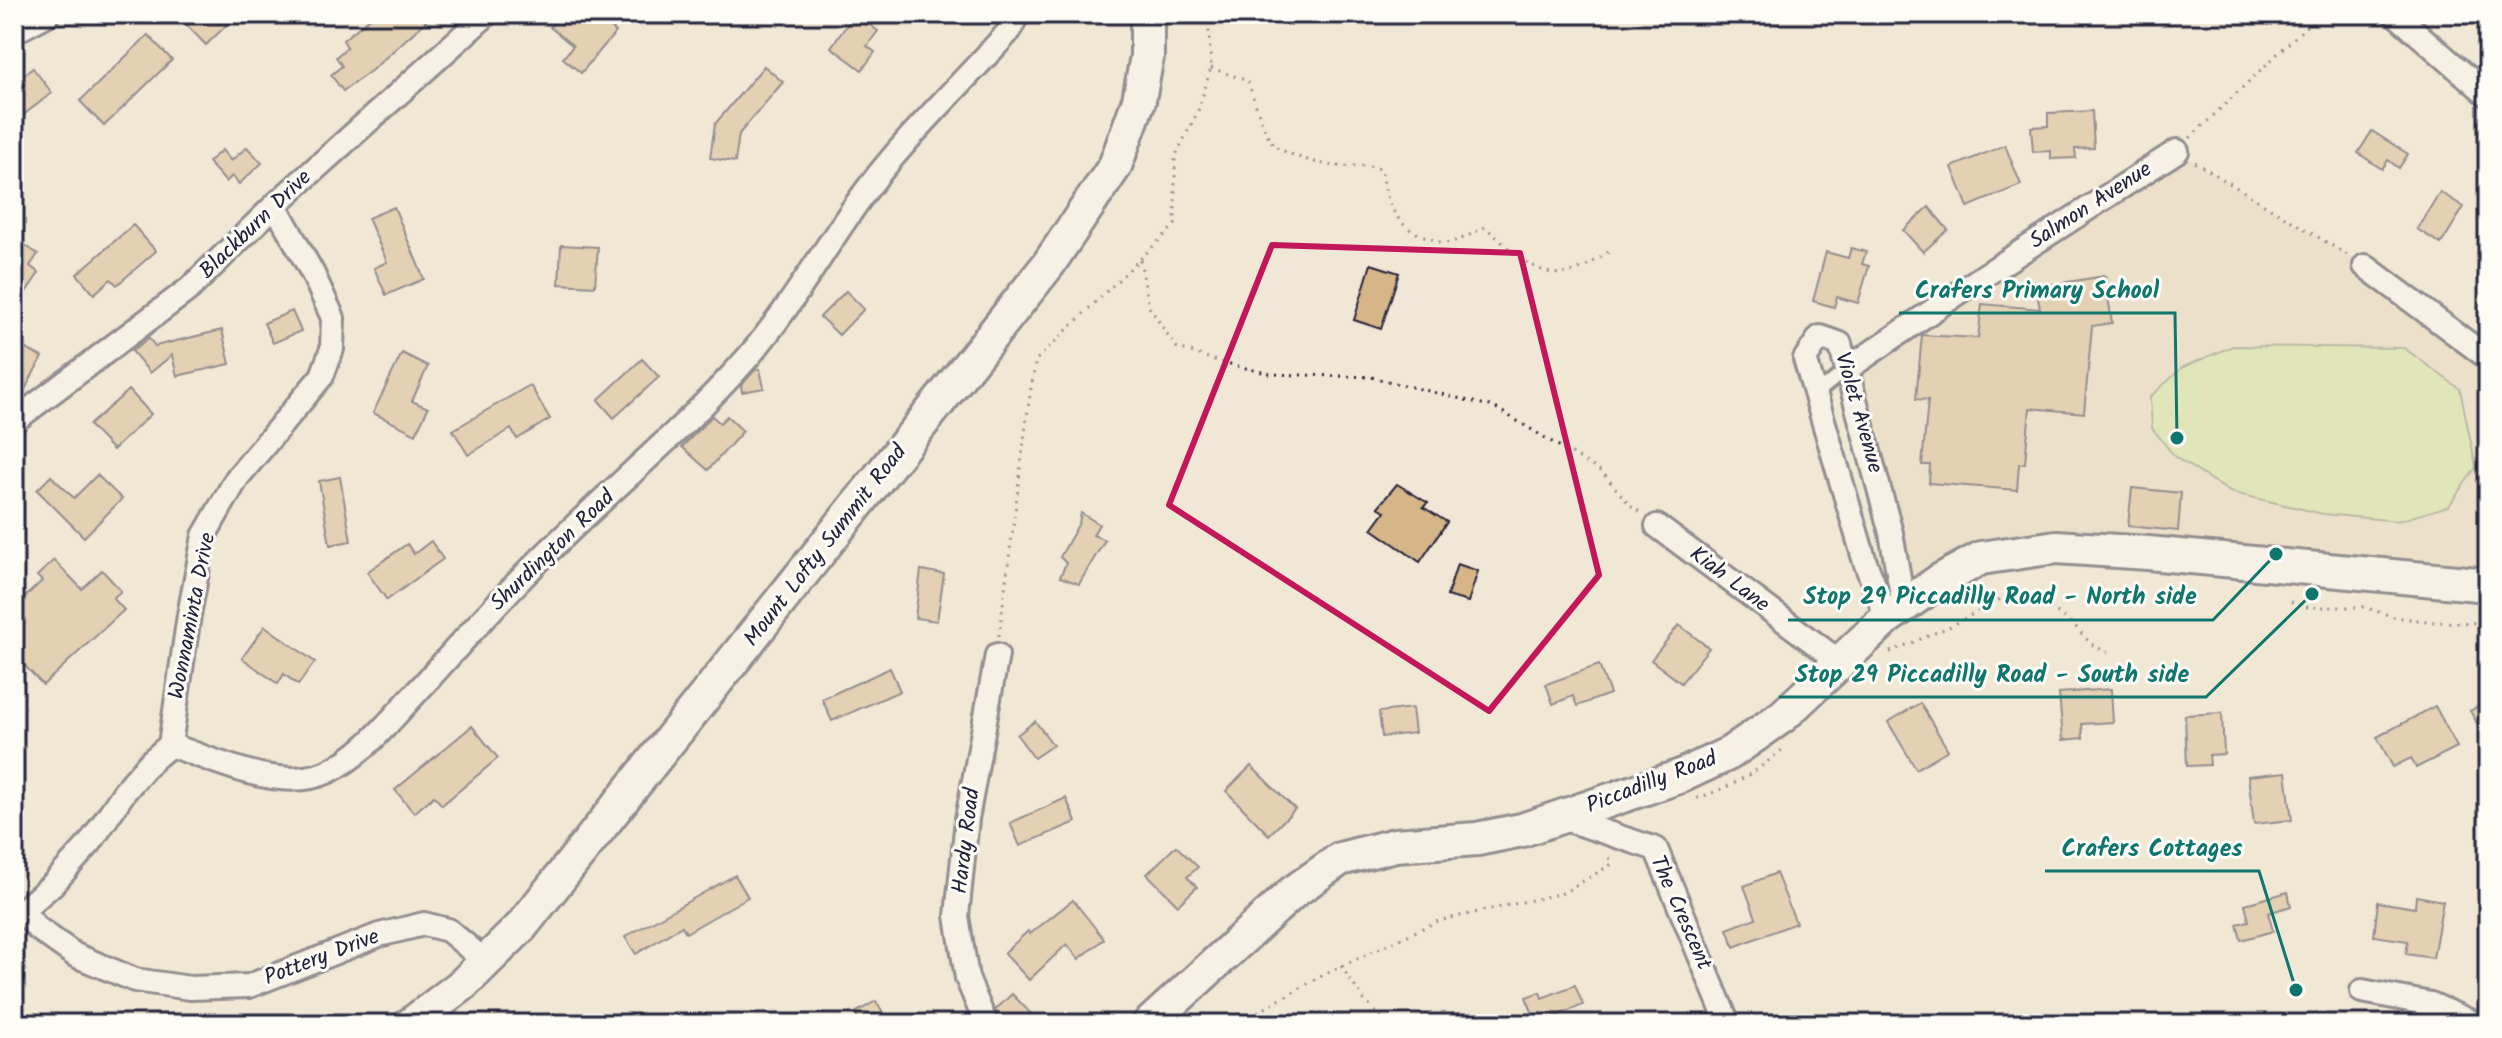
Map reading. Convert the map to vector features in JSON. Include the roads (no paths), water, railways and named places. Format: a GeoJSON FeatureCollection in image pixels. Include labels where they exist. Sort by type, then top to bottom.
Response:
{"type":"FeatureCollection","features":[{"type":"Feature","properties":{"kind":"main road","name":"Mount Lofty Summit Road"},"geometry":{"type":"LineString","coordinates":[[411,1024],[462,985],[521,927],[1048,265],[1115,166],[1139,100],[1147,56],[1147,14]]}},
{"type":"Feature","properties":{"kind":"main road","name":"Piccadilly Road"},"geometry":{"type":"LineString","coordinates":[[1149,1024],[1292,893],[1340,859],[1395,845],[1477,839],[1522,830],[1681,776],[1730,753],[1783,716],[1896,612],[1939,581],[1981,558],[2056,547],[2488,585]]}},
{"type":"Feature","properties":{"kind":"street"},"geometry":{"type":"LineString","coordinates":[[14,32],[48,14]]}},
{"type":"Feature","properties":{"kind":"street","name":"Blackburn Drive"},"geometry":{"type":"LineString","coordinates":[[14,421],[189,289],[275,205],[487,14]]}},
{"type":"Feature","properties":{"kind":"street","name":"Shurdington Road"},"geometry":{"type":"LineString","coordinates":[[170,745],[266,777],[278,778],[303,779],[327,773],[356,754],[517,582],[661,446],[746,359],[779,320],[857,202],[883,169],[1010,30],[1017,14]]}},
{"type":"Feature","properties":{"kind":"street"},"geometry":{"type":"LineString","coordinates":[[2395,14],[2488,95]]}},
{"type":"Feature","properties":{"kind":"street","name":"Salmon Avenue"},"geometry":{"type":"LineString","coordinates":[[1847,369],[2177,151]]}},
{"type":"Feature","properties":{"kind":"street","name":"Wonnaminta Drive"},"geometry":{"type":"LineString","coordinates":[[170,745],[204,536],[237,478],[322,376],[332,349],[333,318],[275,205]]}},
{"type":"Feature","properties":{"kind":"street"},"geometry":{"type":"LineString","coordinates":[[2365,266],[2488,358]]}},
{"type":"Feature","properties":{"kind":"street","name":"Violet Avenue"},"geometry":{"type":"LineString","coordinates":[[1820,337],[1840,344],[1847,369],[1891,533],[1896,612],[1865,562],[1815,396],[1805,359],[1820,337]]}},
{"type":"Feature","properties":{"kind":"street","name":"Kiah Lane"},"geometry":{"type":"LineString","coordinates":[[1657,526],[1840,662]]}},
{"type":"Feature","properties":{"kind":"street","name":"Hardy Road"},"geometry":{"type":"LineString","coordinates":[[986,1024],[967,978],[957,916],[967,819],[997,655]]}},
{"type":"Feature","properties":{"kind":"street"},"geometry":{"type":"LineString","coordinates":[[18,912],[54,883],[90,843],[125,791],[150,762],[170,745]]}},
{"type":"Feature","properties":{"kind":"street","name":"The Crescent"},"geometry":{"type":"LineString","coordinates":[[1559,817],[1656,849],[1728,1024]]}},
{"type":"Feature","properties":{"kind":"street","name":"Pottery Drive"},"geometry":{"type":"LineString","coordinates":[[18,912],[75,955],[135,980],[190,988],[249,986],[379,935],[424,924],[448,930],[486,962]]}},
{"type":"Feature","properties":{"kind":"street"},"geometry":{"type":"LineString","coordinates":[[2362,991],[2431,1004],[2476,1024]]}},
{"type":"Feature","properties":{"kind":"lane"},"geometry":{"type":"LineString","coordinates":[[1815,396],[1847,369]]}},
{"type":"Feature","properties":{"kind":"place","name":"Crafers Primary School"},"geometry":{"type":"Point","coordinates":[2177,438]}},
{"type":"Feature","properties":{"kind":"place","name":"Stop 29 Piccadilly Road - North side"},"geometry":{"type":"Point","coordinates":[2276,554]}},
{"type":"Feature","properties":{"kind":"place","name":"Stop 29 Piccadilly Road - South side"},"geometry":{"type":"Point","coordinates":[2312,594]}},
{"type":"Feature","properties":{"kind":"place","name":"Crafers Cottages"},"geometry":{"type":"Point","coordinates":[2296,990]}}]}
